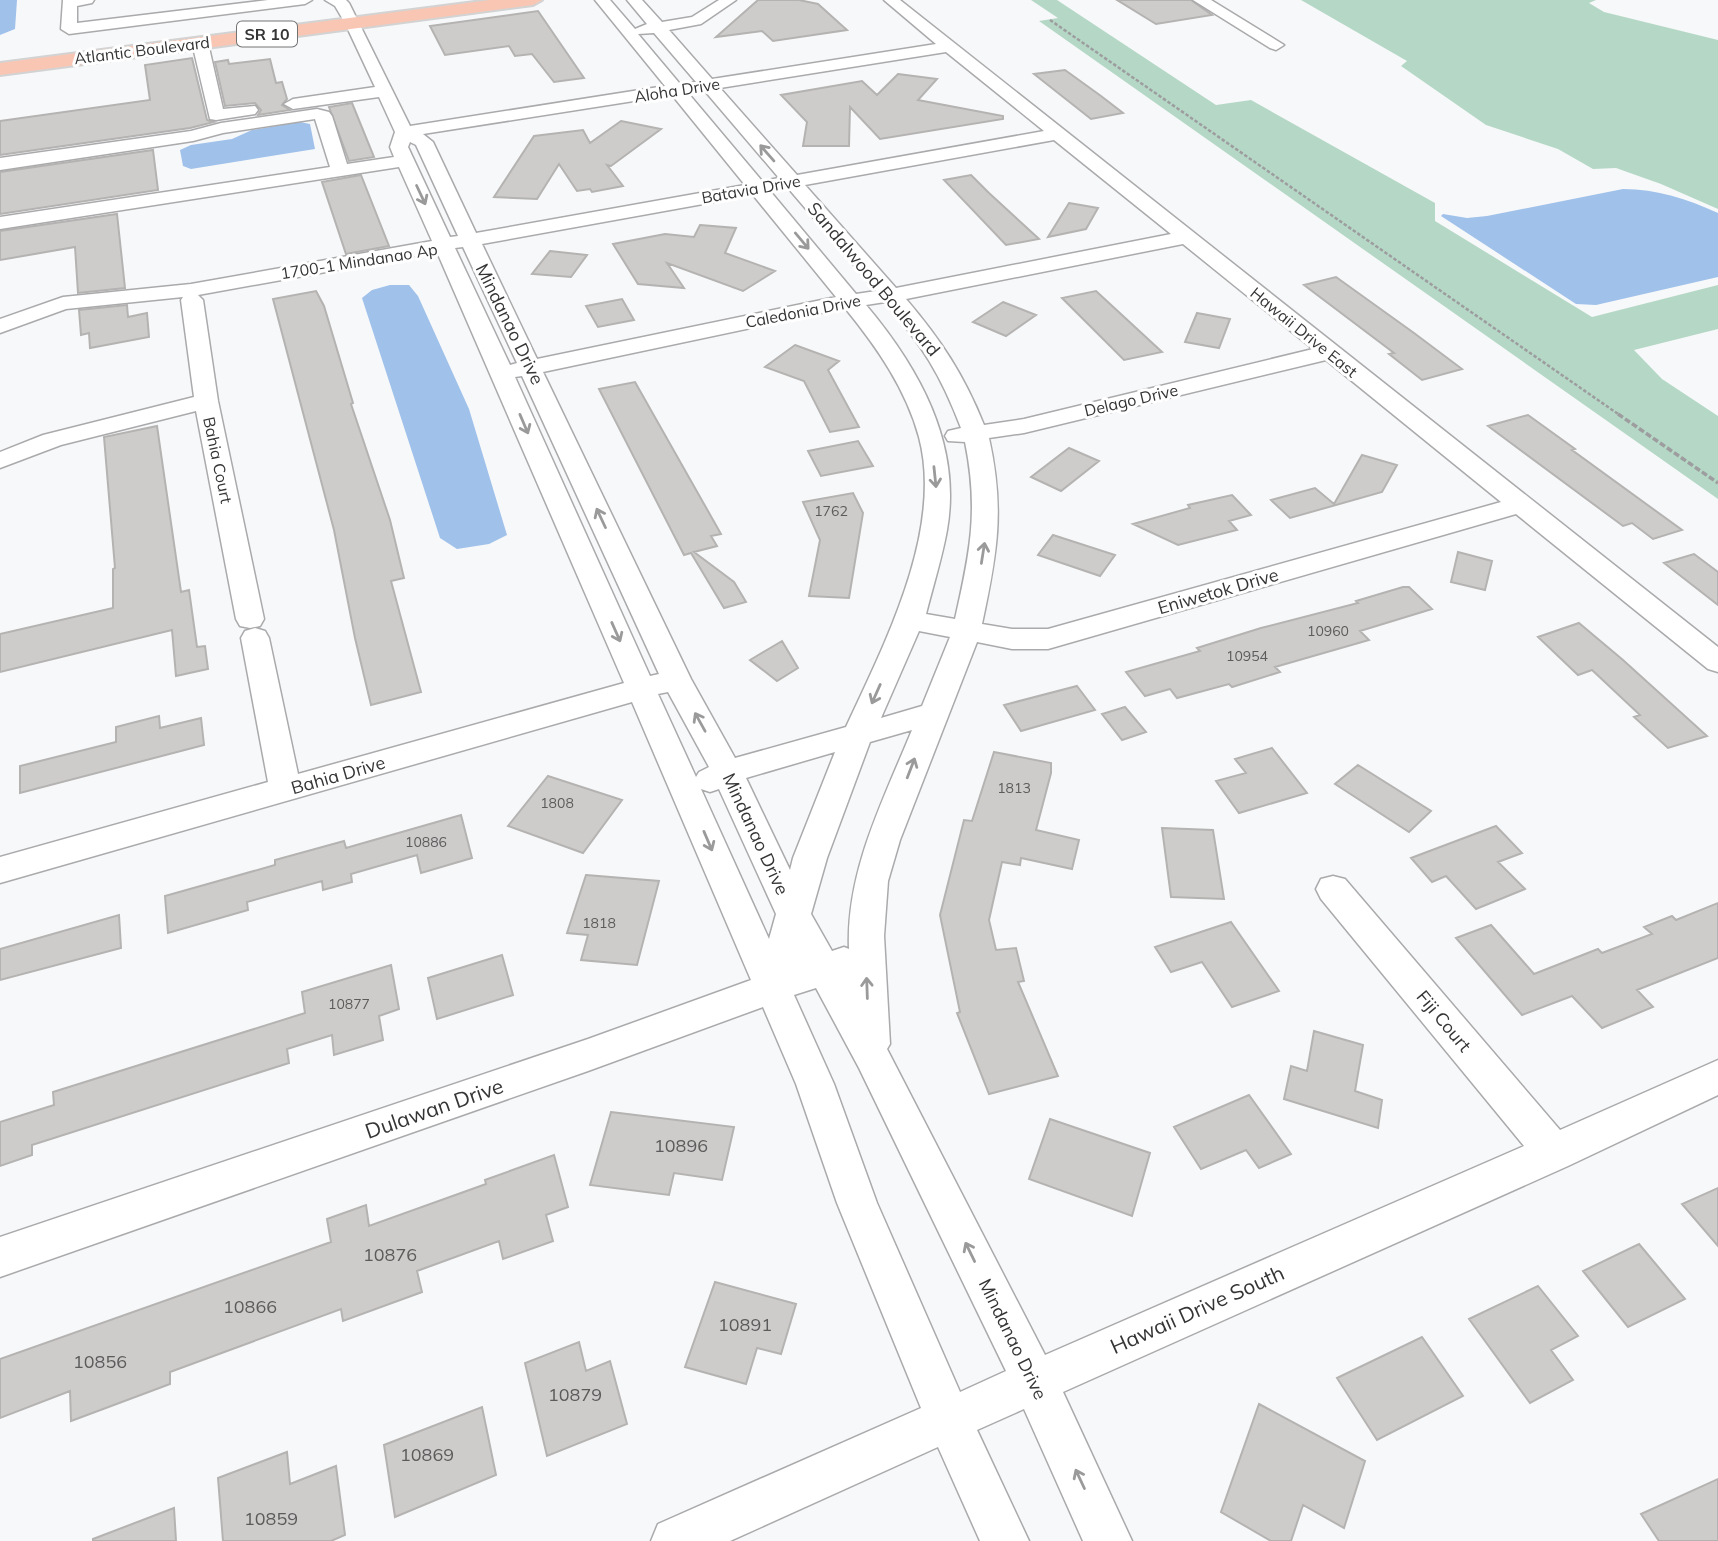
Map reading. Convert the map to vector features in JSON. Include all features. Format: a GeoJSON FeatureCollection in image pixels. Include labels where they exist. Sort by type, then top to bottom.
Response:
{"type":"FeatureCollection","features":[{"type":"Feature","properties":{"kind":"highway","name":"Atlantic Boulevard"},"geometry":{"type":"LineString","coordinates":[[0,54],[343,7],[433,0]]}},
{"type":"Feature","properties":{"kind":"highway","name":"Atlantic Boulevard"},"geometry":{"type":"LineString","coordinates":[[0,69],[200,43],[343,7],[533,0]]}},
{"type":"Feature","properties":{"kind":"street"},"geometry":{"type":"LineString","coordinates":[[69,6],[87,0]]}},
{"type":"Feature","properties":{"kind":"street"},"geometry":{"type":"LineString","coordinates":[[69,6],[194,0]]}},
{"type":"Feature","properties":{"kind":"street"},"geometry":{"type":"LineString","coordinates":[[69,6],[69,29],[305,0]]}},
{"type":"Feature","properties":{"kind":"street","name":"Sandalwood Boulevard"},"geometry":{"type":"LineString","coordinates":[[602,0],[849,301],[880,335],[917,398],[932,439],[937,488],[934,528],[909,620],[857,736],[810,858],[772,989]]}},
{"type":"Feature","properties":{"kind":"street","name":"Sandalwood Boulevard"},"geometry":{"type":"LineString","coordinates":[[634,0],[892,295],[941,357],[954,380],[976,434],[983,468],[986,525],[984,551],[967,629],[884,840],[872,881],[866,953],[872,1056]]}},
{"type":"Feature","properties":{"kind":"street"},"geometry":{"type":"LineString","coordinates":[[630,33],[696,21],[729,0]]}},
{"type":"Feature","properties":{"kind":"street","name":"Hawaii Drive East"},"geometry":{"type":"LineString","coordinates":[[891,0],[1718,662]]}},
{"type":"Feature","properties":{"kind":"street"},"geometry":{"type":"LineString","coordinates":[[1200,0],[1276,44]]}},
{"type":"Feature","properties":{"kind":"street","name":"Mindanao Drive"},"geometry":{"type":"LineString","coordinates":[[343,7],[385,91],[404,146],[457,244],[517,370],[676,679],[727,772],[795,917],[872,1056],[1034,1380],[1108,1541]]}},
{"type":"Feature","properties":{"kind":"street"},"geometry":{"type":"LineString","coordinates":[[200,43],[216,115],[385,91]]}},
{"type":"Feature","properties":{"kind":"street","name":"Aloha Drive"},"geometry":{"type":"LineString","coordinates":[[0,223],[340,170],[404,146],[677,90],[950,47]]}},
{"type":"Feature","properties":{"kind":"street"},"geometry":{"type":"LineString","coordinates":[[0,164],[193,136],[220,127],[307,114],[323,116],[340,170]]}},
{"type":"Feature","properties":{"kind":"street","name":"Batavia Drive"},"geometry":{"type":"LineString","coordinates":[[457,244],[1057,134]]}},
{"type":"Feature","properties":{"kind":"street","name":"Caledonia Drive"},"geometry":{"type":"LineString","coordinates":[[517,370],[849,301],[934,289],[1187,237]]}},
{"type":"Feature","properties":{"kind":"street","name":"1700-1 Mindanao Ap"},"geometry":{"type":"LineString","coordinates":[[29,317],[192,300],[416,258],[457,244]]}},
{"type":"Feature","properties":{"kind":"street","name":"1700-1 Mindanao Ap"},"geometry":{"type":"LineString","coordinates":[[0,326],[62,303],[191,290],[413,249],[457,244]]}},
{"type":"Feature","properties":{"kind":"street","name":"Bahia Court"},"geometry":{"type":"LineString","coordinates":[[192,300],[206,401],[285,790]]}},
{"type":"Feature","properties":{"kind":"street","name":"Delago Drive"},"geometry":{"type":"LineString","coordinates":[[932,439],[1024,426],[1330,352]]}},
{"type":"Feature","properties":{"kind":"street","name":"Mindanao Drive"},"geometry":{"type":"LineString","coordinates":[[517,370],[641,689],[815,1084],[856,1203],[948,1418],[1005,1541]]}},
{"type":"Feature","properties":{"kind":"street"},"geometry":{"type":"LineString","coordinates":[[0,461],[52,440],[206,401]]}},
{"type":"Feature","properties":{"kind":"street","name":"Eniwetok Drive"},"geometry":{"type":"LineString","coordinates":[[909,620],[1012,639],[1048,639],[1522,504]]}},
{"type":"Feature","properties":{"kind":"street","name":"Bahia Drive"},"geometry":{"type":"LineString","coordinates":[[0,870],[676,679]]}},
{"type":"Feature","properties":{"kind":"street"},"geometry":{"type":"LineString","coordinates":[[686,790],[727,772],[932,714]]}},
{"type":"Feature","properties":{"kind":"street","name":"Fiji Court"},"geometry":{"type":"LineString","coordinates":[[1333,889],[1554,1153]]}},
{"type":"Feature","properties":{"kind":"street","name":"Dulawan Drive"},"geometry":{"type":"LineString","coordinates":[[0,1257],[772,989],[866,953]]}},
{"type":"Feature","properties":{"kind":"street","name":"Hawaii Drive South"},"geometry":{"type":"LineString","coordinates":[[675,1541],[1034,1380],[1554,1153],[1718,1077]]}},
{"type":"Feature","properties":{"kind":"path"},"geometry":{"type":"LineString","coordinates":[[1050,20],[1718,482]]}},
{"type":"Feature","properties":{"kind":"green space"},"geometry":{"type":"Polygon","coordinates":[[[1031,0],[1057,0],[1216,105],[1251,100],[1435,203],[1435,221],[1592,317],[1718,285],[1718,329],[1634,350],[1662,379],[1718,416],[1718,499],[1039,21],[1058,18],[1031,0]]]}},
{"type":"Feature","properties":{"kind":"green space"},"geometry":{"type":"Polygon","coordinates":[[[1301,0],[1596,0],[1589,3],[1604,12],[1718,40],[1718,209],[1616,168],[1593,169],[1558,149],[1486,125],[1401,66],[1407,61],[1301,0]]]}},
{"type":"Feature","properties":{"kind":"water"},"geometry":{"type":"Polygon","coordinates":[[[0,0],[17,0],[15,29],[0,35],[0,0]]]}},
{"type":"Feature","properties":{"kind":"water"},"geometry":{"type":"Polygon","coordinates":[[[300,122],[310,124],[315,149],[191,169],[183,166],[180,150],[191,145],[232,139],[252,130],[300,122]]]}},
{"type":"Feature","properties":{"kind":"water"},"geometry":{"type":"Polygon","coordinates":[[[1623,189],[1672,196],[1718,213],[1718,277],[1596,305],[1576,304],[1441,216],[1487,216],[1623,189]]]}},
{"type":"Feature","properties":{"kind":"water"},"geometry":{"type":"Polygon","coordinates":[[[390,285],[409,285],[418,296],[469,409],[507,535],[489,544],[457,549],[440,538],[362,298],[372,290],[390,285]]]}},
{"type":"Feature","properties":{"kind":"building"},"geometry":{"type":"Polygon","coordinates":[[[758,0],[799,0],[818,4],[847,30],[773,41],[762,31],[716,37],[758,0]]]}},
{"type":"Feature","properties":{"kind":"building"},"geometry":{"type":"Polygon","coordinates":[[[1117,0],[1191,0],[1212,15],[1156,24],[1117,0]]]}},
{"type":"Feature","properties":{"kind":"building"},"geometry":{"type":"Polygon","coordinates":[[[538,11],[584,78],[554,82],[532,54],[515,56],[509,46],[445,55],[430,26],[538,11]]]}},
{"type":"Feature","properties":{"kind":"building"},"geometry":{"type":"Polygon","coordinates":[[[192,58],[207,120],[214,122],[190,128],[0,155],[0,121],[150,100],[145,65],[192,58]]]}},
{"type":"Feature","properties":{"kind":"building"},"geometry":{"type":"Polygon","coordinates":[[[270,59],[276,83],[282,82],[287,99],[282,105],[290,110],[258,115],[261,110],[255,103],[225,106],[215,62],[228,60],[229,64],[270,59]]]}},
{"type":"Feature","properties":{"kind":"building"},"geometry":{"type":"Polygon","coordinates":[[[1065,70],[1123,113],[1091,119],[1034,74],[1065,70]]]}},
{"type":"Feature","properties":{"kind":"building"},"geometry":{"type":"Polygon","coordinates":[[[898,74],[937,79],[918,100],[1003,116],[1003,119],[880,139],[850,107],[849,146],[803,146],[807,122],[781,95],[862,81],[877,95],[898,74]]]}},
{"type":"Feature","properties":{"kind":"building"},"geometry":{"type":"Polygon","coordinates":[[[352,103],[374,157],[349,161],[329,107],[352,103]]]}},
{"type":"Feature","properties":{"kind":"building"},"geometry":{"type":"Polygon","coordinates":[[[621,121],[661,129],[611,166],[607,165],[623,186],[592,192],[590,189],[577,191],[559,164],[537,199],[494,197],[534,136],[583,130],[590,143],[621,121]]]}},
{"type":"Feature","properties":{"kind":"building"},"geometry":{"type":"Polygon","coordinates":[[[153,150],[158,190],[0,214],[0,172],[153,150]]]}},
{"type":"Feature","properties":{"kind":"building"},"geometry":{"type":"Polygon","coordinates":[[[361,175],[389,246],[346,254],[322,182],[361,175]]]}},
{"type":"Feature","properties":{"kind":"building"},"geometry":{"type":"Polygon","coordinates":[[[971,175],[1039,239],[1006,245],[944,180],[971,175]]]}},
{"type":"Feature","properties":{"kind":"building"},"geometry":{"type":"Polygon","coordinates":[[[1069,203],[1098,208],[1086,229],[1048,237],[1069,203]]]}},
{"type":"Feature","properties":{"kind":"building"},"geometry":{"type":"Polygon","coordinates":[[[117,214],[125,288],[78,293],[75,247],[0,260],[0,231],[117,214]]]}},
{"type":"Feature","properties":{"kind":"building"},"geometry":{"type":"Polygon","coordinates":[[[700,225],[736,228],[725,253],[775,271],[743,291],[667,263],[684,288],[638,284],[613,244],[665,234],[694,237],[700,225]]]}},
{"type":"Feature","properties":{"kind":"building"},"geometry":{"type":"Polygon","coordinates":[[[550,251],[587,255],[571,277],[532,274],[550,251]]]}},
{"type":"Feature","properties":{"kind":"building"},"geometry":{"type":"Polygon","coordinates":[[[1336,277],[1462,369],[1422,380],[1389,354],[1394,353],[1304,285],[1336,277]]]}},
{"type":"Feature","properties":{"kind":"building"},"geometry":{"type":"Polygon","coordinates":[[[316,291],[324,306],[353,403],[351,404],[390,520],[404,578],[391,581],[421,692],[371,705],[334,530],[273,299],[316,291]]]}},
{"type":"Feature","properties":{"kind":"building"},"geometry":{"type":"Polygon","coordinates":[[[1096,291],[1162,352],[1124,360],[1062,298],[1096,291]]]}},
{"type":"Feature","properties":{"kind":"building"},"geometry":{"type":"Polygon","coordinates":[[[622,299],[634,320],[598,327],[586,306],[622,299]]]}},
{"type":"Feature","properties":{"kind":"building"},"geometry":{"type":"Polygon","coordinates":[[[1003,302],[1036,315],[1006,336],[973,322],[1003,302]]]}},
{"type":"Feature","properties":{"kind":"building"},"geometry":{"type":"Polygon","coordinates":[[[127,305],[128,317],[147,313],[149,337],[90,348],[89,333],[81,335],[79,310],[127,305]]]}},
{"type":"Feature","properties":{"kind":"building"},"geometry":{"type":"Polygon","coordinates":[[[1197,313],[1230,319],[1219,348],[1185,342],[1197,313]]]}},
{"type":"Feature","properties":{"kind":"building"},"geometry":{"type":"Polygon","coordinates":[[[795,345],[839,361],[828,370],[859,427],[830,432],[804,381],[765,367],[795,345]]]}},
{"type":"Feature","properties":{"kind":"building"},"geometry":{"type":"Polygon","coordinates":[[[635,382],[721,534],[711,536],[717,546],[694,552],[734,582],[746,602],[724,608],[691,553],[684,555],[599,389],[635,382]]]}},
{"type":"Feature","properties":{"kind":"building"},"geometry":{"type":"Polygon","coordinates":[[[1528,415],[1682,530],[1653,539],[1632,523],[1623,526],[1488,426],[1528,415]]]}},
{"type":"Feature","properties":{"kind":"building"},"geometry":{"type":"Polygon","coordinates":[[[157,426],[181,592],[189,590],[197,647],[205,646],[208,669],[176,676],[172,630],[0,672],[0,634],[113,608],[115,568],[104,437],[157,426]]]}},
{"type":"Feature","properties":{"kind":"building"},"geometry":{"type":"Polygon","coordinates":[[[858,441],[873,466],[821,476],[808,451],[858,441]]]}},
{"type":"Feature","properties":{"kind":"building"},"geometry":{"type":"Polygon","coordinates":[[[1069,448],[1099,461],[1061,491],[1031,477],[1069,448]]]}},
{"type":"Feature","properties":{"kind":"building"},"geometry":{"type":"Polygon","coordinates":[[[1362,455],[1397,465],[1382,492],[1290,518],[1271,500],[1315,488],[1334,504],[1362,455]]]}},
{"type":"Feature","properties":{"kind":"building"},"geometry":{"type":"Polygon","coordinates":[[[853,493],[863,513],[849,598],[809,596],[820,540],[803,502],[853,493]]]}},
{"type":"Feature","properties":{"kind":"building"},"geometry":{"type":"Polygon","coordinates":[[[1232,495],[1251,515],[1229,521],[1237,530],[1178,545],[1133,524],[1190,508],[1188,505],[1232,495]]]}},
{"type":"Feature","properties":{"kind":"building"},"geometry":{"type":"Polygon","coordinates":[[[1053,535],[1115,555],[1100,576],[1038,555],[1053,535]]]}},
{"type":"Feature","properties":{"kind":"building"},"geometry":{"type":"Polygon","coordinates":[[[1458,552],[1492,561],[1485,590],[1451,582],[1458,552]]]}},
{"type":"Feature","properties":{"kind":"building"},"geometry":{"type":"Polygon","coordinates":[[[1694,554],[1718,572],[1718,605],[1664,563],[1694,554]]]}},
{"type":"Feature","properties":{"kind":"building"},"geometry":{"type":"Polygon","coordinates":[[[1409,587],[1432,609],[1360,631],[1369,640],[1275,667],[1280,672],[1232,687],[1229,684],[1177,698],[1170,689],[1145,696],[1126,672],[1200,651],[1197,648],[1261,628],[1358,603],[1356,601],[1409,587]]]}},
{"type":"Feature","properties":{"kind":"building"},"geometry":{"type":"Polygon","coordinates":[[[1579,623],[1707,736],[1668,748],[1634,717],[1640,715],[1592,670],[1578,675],[1538,637],[1579,623]]]}},
{"type":"Feature","properties":{"kind":"building"},"geometry":{"type":"Polygon","coordinates":[[[782,641],[798,668],[777,681],[750,660],[782,641]]]}},
{"type":"Feature","properties":{"kind":"building"},"geometry":{"type":"Polygon","coordinates":[[[1077,686],[1095,710],[1021,731],[1004,705],[1077,686]]]}},
{"type":"Feature","properties":{"kind":"building"},"geometry":{"type":"Polygon","coordinates":[[[1125,707],[1146,732],[1122,740],[1102,714],[1125,707]]]}},
{"type":"Feature","properties":{"kind":"building"},"geometry":{"type":"Polygon","coordinates":[[[159,716],[160,728],[201,718],[204,745],[20,793],[20,766],[116,742],[116,727],[159,716]]]}},
{"type":"Feature","properties":{"kind":"building"},"geometry":{"type":"Polygon","coordinates":[[[1272,748],[1307,793],[1239,813],[1216,781],[1246,773],[1235,759],[1272,748]]]}},
{"type":"Feature","properties":{"kind":"building"},"geometry":{"type":"Polygon","coordinates":[[[994,752],[1051,763],[1051,773],[1036,830],[1079,840],[1072,869],[1021,858],[1020,865],[1002,862],[989,920],[996,950],[1016,948],[1024,981],[1018,982],[1058,1076],[989,1094],[957,1013],[960,1012],[940,915],[964,820],[972,821],[994,752]]]}},
{"type":"Feature","properties":{"kind":"building"},"geometry":{"type":"Polygon","coordinates":[[[1358,765],[1431,811],[1409,832],[1335,784],[1358,765]]]}},
{"type":"Feature","properties":{"kind":"building"},"geometry":{"type":"Polygon","coordinates":[[[548,776],[622,800],[583,853],[508,826],[548,776]]]}},
{"type":"Feature","properties":{"kind":"building"},"geometry":{"type":"Polygon","coordinates":[[[461,815],[472,858],[421,873],[417,855],[351,874],[352,882],[323,890],[322,881],[247,902],[248,910],[168,933],[165,896],[275,865],[275,860],[344,841],[346,848],[461,815]]]}},
{"type":"Feature","properties":{"kind":"building"},"geometry":{"type":"Polygon","coordinates":[[[1496,826],[1522,853],[1498,862],[1525,889],[1476,909],[1446,876],[1432,882],[1411,858],[1496,826]]]}},
{"type":"Feature","properties":{"kind":"building"},"geometry":{"type":"Polygon","coordinates":[[[1162,828],[1213,830],[1224,899],[1171,897],[1162,828]]]}},
{"type":"Feature","properties":{"kind":"building"},"geometry":{"type":"Polygon","coordinates":[[[586,875],[659,881],[637,965],[581,960],[588,935],[567,933],[586,875]]]}},
{"type":"Feature","properties":{"kind":"building"},"geometry":{"type":"Polygon","coordinates":[[[1718,903],[1718,958],[1637,990],[1653,1007],[1602,1028],[1572,996],[1522,1015],[1456,938],[1491,925],[1534,974],[1598,949],[1602,953],[1652,934],[1644,927],[1672,916],[1676,920],[1718,903]]]}},
{"type":"Feature","properties":{"kind":"building"},"geometry":{"type":"Polygon","coordinates":[[[119,915],[121,948],[0,980],[0,949],[119,915]]]}},
{"type":"Feature","properties":{"kind":"building"},"geometry":{"type":"Polygon","coordinates":[[[1231,922],[1279,991],[1232,1007],[1202,962],[1171,972],[1155,947],[1231,922]]]}},
{"type":"Feature","properties":{"kind":"building"},"geometry":{"type":"Polygon","coordinates":[[[502,955],[513,995],[437,1019],[428,978],[502,955]]]}},
{"type":"Feature","properties":{"kind":"building"},"geometry":{"type":"Polygon","coordinates":[[[391,965],[399,1009],[379,1016],[383,1040],[334,1055],[332,1035],[287,1049],[289,1063],[32,1145],[32,1155],[0,1166],[0,1122],[54,1105],[53,1092],[305,1013],[302,992],[391,965]]]}},
{"type":"Feature","properties":{"kind":"building"},"geometry":{"type":"Polygon","coordinates":[[[1314,1031],[1363,1045],[1355,1091],[1382,1100],[1378,1128],[1284,1099],[1291,1066],[1307,1071],[1314,1031]]]}},
{"type":"Feature","properties":{"kind":"building"},"geometry":{"type":"Polygon","coordinates":[[[1249,1095],[1291,1154],[1259,1168],[1246,1150],[1201,1169],[1174,1127],[1249,1095]]]}},
{"type":"Feature","properties":{"kind":"building"},"geometry":{"type":"Polygon","coordinates":[[[611,1112],[734,1127],[722,1180],[674,1173],[669,1195],[590,1185],[611,1112]]]}},
{"type":"Feature","properties":{"kind":"building"},"geometry":{"type":"Polygon","coordinates":[[[1050,1119],[1150,1153],[1132,1216],[1029,1179],[1050,1119]]]}},
{"type":"Feature","properties":{"kind":"building"},"geometry":{"type":"Polygon","coordinates":[[[554,1155],[568,1207],[546,1215],[553,1241],[503,1259],[499,1241],[417,1271],[422,1292],[343,1321],[341,1309],[170,1372],[170,1384],[71,1421],[70,1391],[0,1418],[0,1359],[331,1242],[327,1219],[366,1205],[369,1226],[486,1184],[485,1180],[554,1155]]]}},
{"type":"Feature","properties":{"kind":"building"},"geometry":{"type":"Polygon","coordinates":[[[1718,1188],[1718,1246],[1682,1204],[1718,1188]]]}},
{"type":"Feature","properties":{"kind":"building"},"geometry":{"type":"Polygon","coordinates":[[[1639,1244],[1685,1299],[1628,1327],[1583,1271],[1639,1244]]]}},
{"type":"Feature","properties":{"kind":"building"},"geometry":{"type":"Polygon","coordinates":[[[715,1282],[796,1304],[781,1354],[757,1348],[746,1384],[685,1367],[715,1282]]]}},
{"type":"Feature","properties":{"kind":"building"},"geometry":{"type":"Polygon","coordinates":[[[1538,1286],[1578,1336],[1551,1350],[1573,1380],[1530,1403],[1469,1319],[1538,1286]]]}},
{"type":"Feature","properties":{"kind":"building"},"geometry":{"type":"Polygon","coordinates":[[[1422,1337],[1463,1396],[1377,1440],[1337,1378],[1422,1337]]]}},
{"type":"Feature","properties":{"kind":"building"},"geometry":{"type":"Polygon","coordinates":[[[579,1342],[586,1371],[610,1361],[627,1424],[547,1456],[525,1363],[579,1342]]]}},
{"type":"Feature","properties":{"kind":"building"},"geometry":{"type":"Polygon","coordinates":[[[1259,1404],[1365,1461],[1344,1528],[1303,1505],[1291,1541],[1271,1541],[1221,1512],[1259,1404]]]}},
{"type":"Feature","properties":{"kind":"building"},"geometry":{"type":"Polygon","coordinates":[[[482,1407],[496,1475],[395,1517],[384,1445],[482,1407]]]}},
{"type":"Feature","properties":{"kind":"building"},"geometry":{"type":"Polygon","coordinates":[[[287,1452],[290,1484],[336,1466],[345,1535],[331,1541],[223,1541],[218,1478],[287,1452]]]}},
{"type":"Feature","properties":{"kind":"building"},"geometry":{"type":"Polygon","coordinates":[[[1718,1479],[1718,1541],[1659,1541],[1641,1514],[1718,1479]]]}},
{"type":"Feature","properties":{"kind":"building"},"geometry":{"type":"Polygon","coordinates":[[[174,1508],[176,1541],[93,1541],[93,1539],[174,1508]]]}}]}
